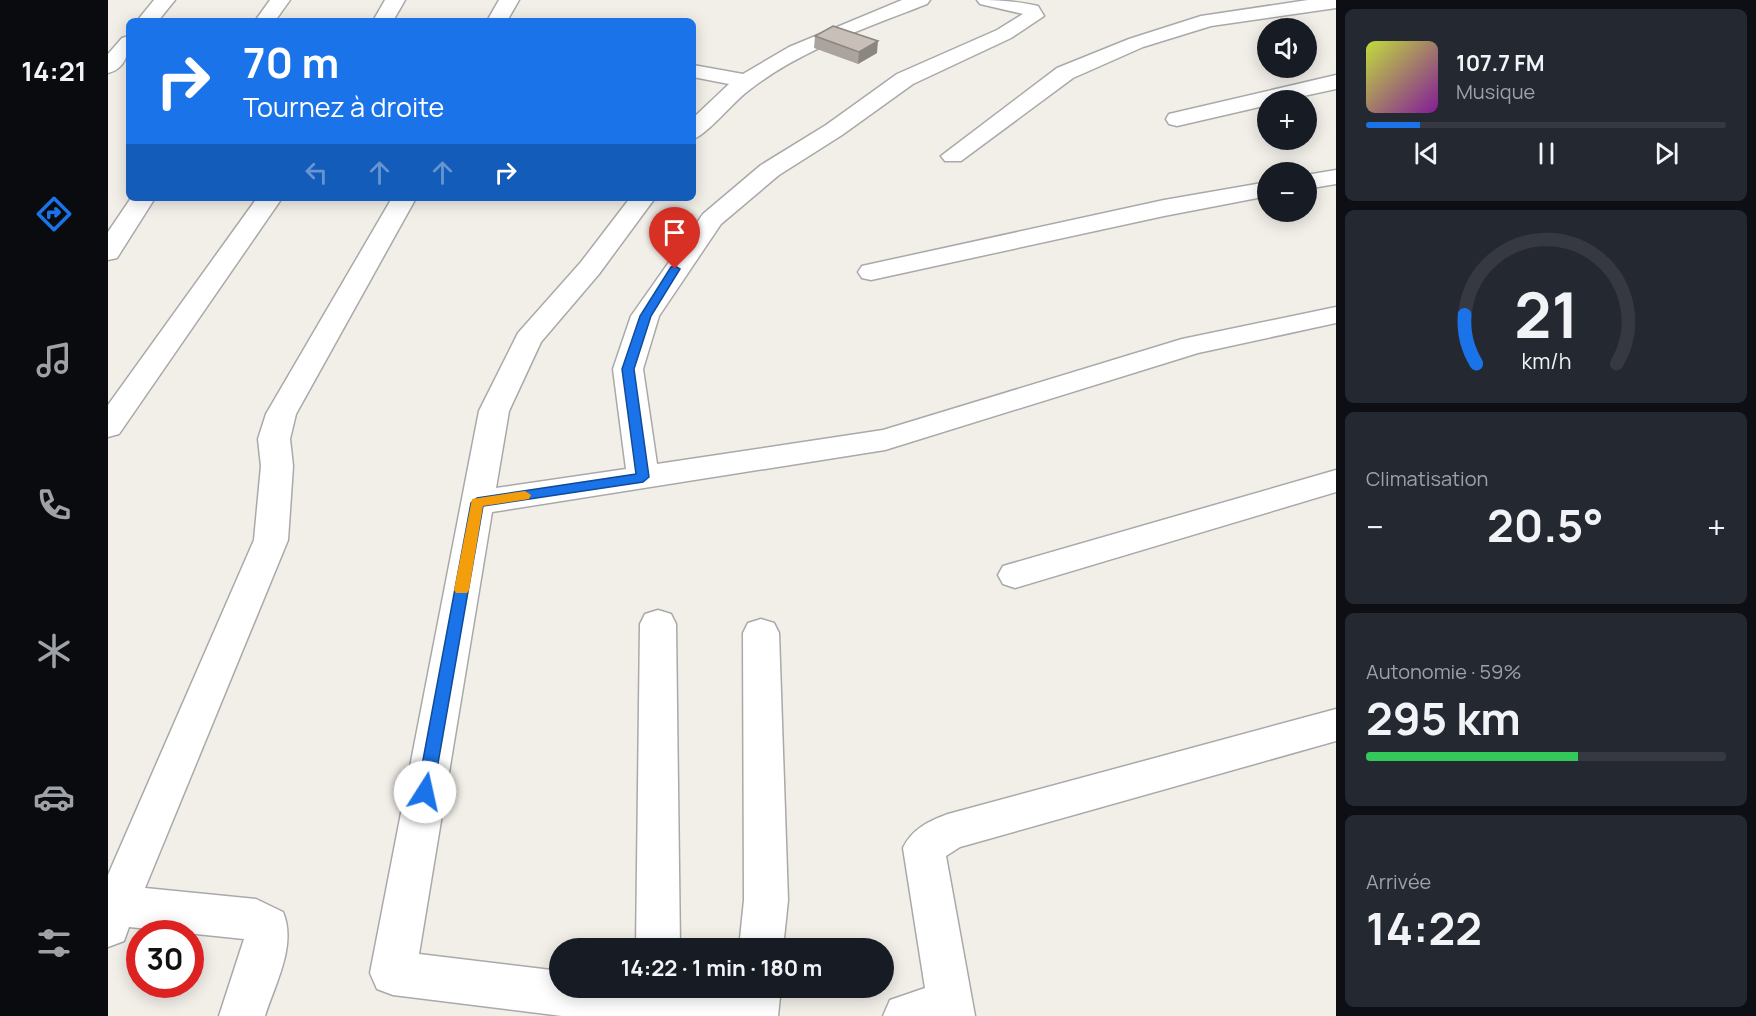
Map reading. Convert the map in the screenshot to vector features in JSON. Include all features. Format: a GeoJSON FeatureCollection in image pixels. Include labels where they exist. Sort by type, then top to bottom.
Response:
{"type":"FeatureCollection","features":[{"type":"Feature","properties":{"kind":"street"},"geometry":{"type":"LineString","coordinates":[[150,18],[165,0]]}},
{"type":"Feature","properties":{"kind":"street"},"geometry":{"type":"LineString","coordinates":[[267,18],[280,0]]}},
{"type":"Feature","properties":{"kind":"street"},"geometry":{"type":"LineString","coordinates":[[385,18],[395,0]]}},
{"type":"Feature","properties":{"kind":"street"},"geometry":{"type":"LineString","coordinates":[[499,18],[509,0]]}},
{"type":"Feature","properties":{"kind":"street"},"geometry":{"type":"LineString","coordinates":[[696,129],[745,81],[820,39],[920,0]]}},
{"type":"Feature","properties":{"kind":"street"},"geometry":{"type":"LineString","coordinates":[[643,477],[628,369],[645,316],[675,269],[712,219],[770,170],[834,130],[905,79],[1004,34],[1034,16],[1030,10],[987,0]]}},
{"type":"Feature","properties":{"kind":"street"},"geometry":{"type":"LineString","coordinates":[[953,156],[1065,73],[1136,43],[1208,20],[1293,4],[1336,2]]}},
{"type":"Feature","properties":{"kind":"street"},"geometry":{"type":"LineString","coordinates":[[108,67],[126,46]]}},
{"type":"Feature","properties":{"kind":"street"},"geometry":{"type":"LineString","coordinates":[[696,72],[745,81]]}},
{"type":"Feature","properties":{"kind":"street"},"geometry":{"type":"LineString","coordinates":[[1177,119],[1336,82]]}},
{"type":"Feature","properties":{"kind":"street"},"geometry":{"type":"LineString","coordinates":[[1317,180],[1336,177]]}},
{"type":"Feature","properties":{"kind":"street"},"geometry":{"type":"LineString","coordinates":[[871,272],[1164,208],[1257,191]]}},
{"type":"Feature","properties":{"kind":"street"},"geometry":{"type":"LineString","coordinates":[[108,252],[141,201]]}},
{"type":"Feature","properties":{"kind":"street"},"geometry":{"type":"LineString","coordinates":[[108,427],[268,201]]}},
{"type":"Feature","properties":{"kind":"street"},"geometry":{"type":"LineString","coordinates":[[242,1016],[266,942],[267,927],[256,920],[111,912],[271,540],[277,466],[274,439],[281,414],[402,201]]}},
{"type":"Feature","properties":{"kind":"street"},"geometry":{"type":"LineString","coordinates":[[619,998],[540,1004],[393,973],[494,411],[528,339],[590,268],[641,201]]}},
{"type":"Feature","properties":{"kind":"street"},"geometry":{"type":"LineString","coordinates":[[477,503],[885,440],[1192,345],[1336,315]]}},
{"type":"Feature","properties":{"kind":"street"},"geometry":{"type":"LineString","coordinates":[[1015,575],[1336,481]]}},
{"type":"Feature","properties":{"kind":"street"},"geometry":{"type":"LineString","coordinates":[[658,624],[658,938]]}},
{"type":"Feature","properties":{"kind":"street"},"geometry":{"type":"LineString","coordinates":[[760,633],[766,900],[762,938]]}},
{"type":"Feature","properties":{"kind":"street"},"geometry":{"type":"LineString","coordinates":[[906,1016],[951,1010],[924,848],[948,832],[1336,725]]}},
{"type":"Feature","properties":{"kind":"street"},"geometry":{"type":"LineString","coordinates":[[671,998],[746,1016]]}},
{"type":"Feature","properties":{"kind":"street"},"geometry":{"type":"LineString","coordinates":[[755,1016],[757,998]]}},
{"type":"Feature","properties":{"kind":"building"},"geometry":{"type":"Polygon","coordinates":[[[833,26],[878,41],[859,52],[815,36],[833,26]]]}},
{"type":"Feature","properties":{"kind":"slow traffic"},"geometry":{"type":"LineString","coordinates":[[461,590],[477,503],[525,495]]}},
{"type":"Feature","properties":{"kind":"route"},"geometry":{"type":"LineString","coordinates":[[425,792],[477,503],[643,477],[628,369],[645,316],[675,269]]}}]}
